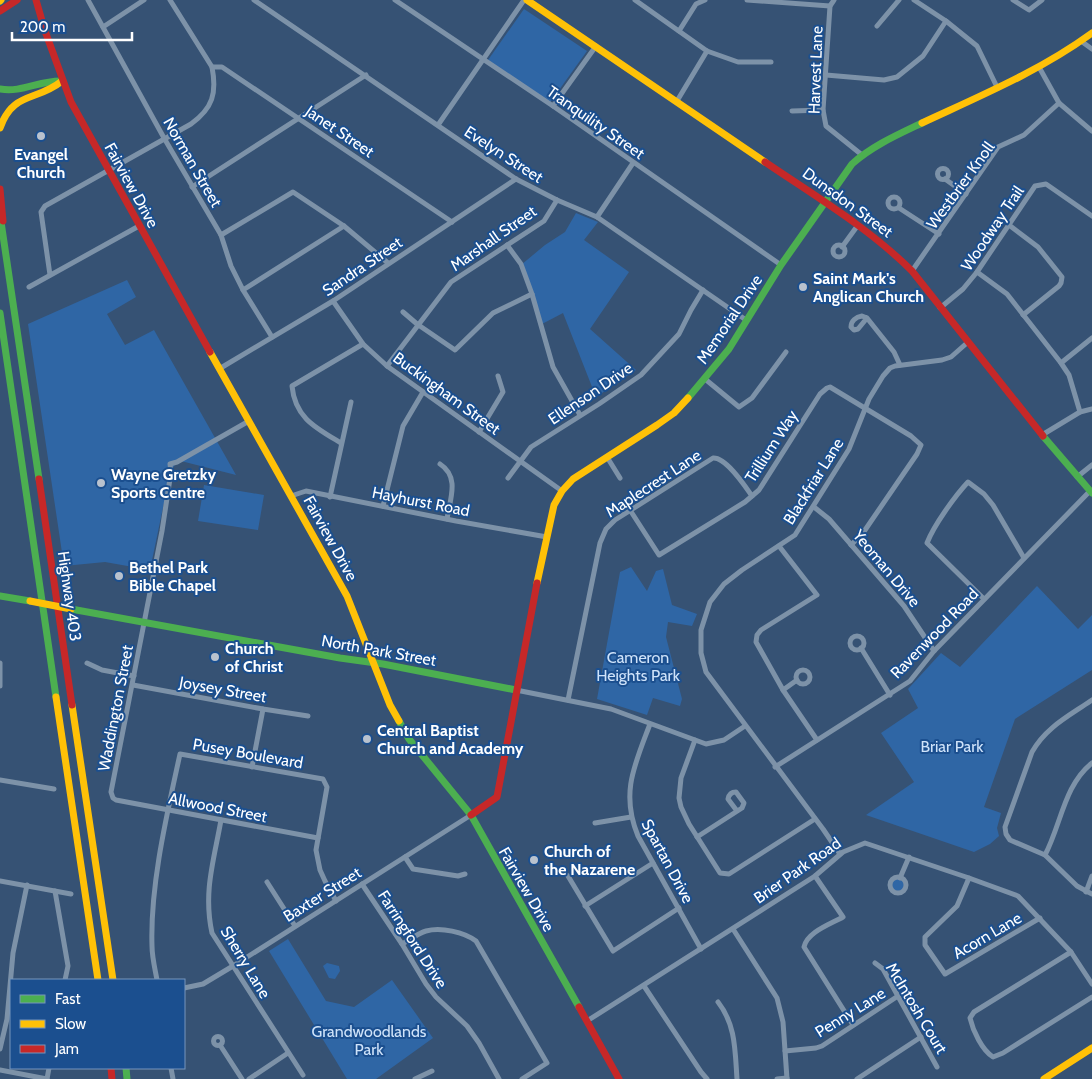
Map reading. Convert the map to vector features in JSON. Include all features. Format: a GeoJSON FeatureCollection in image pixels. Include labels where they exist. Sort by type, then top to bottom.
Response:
{"type":"FeatureCollection","features":[{"type":"Feature","properties":{"kind":"main road"},"geometry":{"type":"LineString","coordinates":[[0,11],[17,0]]}},
{"type":"Feature","properties":{"kind":"main road","name":"Fairview Drive"},"geometry":{"type":"LineString","coordinates":[[36,0],[62,81],[71,102],[347,596],[390,705],[409,739],[471,816],[619,1079]]}},
{"type":"Feature","properties":{"kind":"main road","name":"Dunsdon Street"},"geometry":{"type":"LineString","coordinates":[[526,0],[825,202],[893,252],[912,271],[1042,434],[1091,492]]}},
{"type":"Feature","properties":{"kind":"main road","name":"Memorial Drive"},"geometry":{"type":"LineString","coordinates":[[471,816],[495,801],[498,797],[532,605],[554,505],[562,491],[573,479],[674,413],[705,379],[729,349],[781,265],[825,202],[852,164],[862,155],[885,141],[1039,67],[1092,33]]}},
{"type":"Feature","properties":{"kind":"main road"},"geometry":{"type":"LineString","coordinates":[[0,88],[10,91],[22,90],[53,79],[62,81],[56,88],[23,99],[11,107],[0,128]]}},
{"type":"Feature","properties":{"kind":"main road"},"geometry":{"type":"LineString","coordinates":[[0,189],[3,238]]}},
{"type":"Feature","properties":{"kind":"main road","name":"Highway 403"},"geometry":{"type":"LineString","coordinates":[[0,215],[113,979]]}},
{"type":"Feature","properties":{"kind":"main road","name":"Highway 403"},"geometry":{"type":"LineString","coordinates":[[0,313],[98,979]]}},
{"type":"Feature","properties":{"kind":"main road","name":"North Park Street"},"geometry":{"type":"LineString","coordinates":[[0,596],[340,658],[374,662],[516,690]]}},
{"type":"Feature","properties":{"kind":"main road"},"geometry":{"type":"LineString","coordinates":[[1044,1079],[1092,1048]]}},
{"type":"Feature","properties":{"kind":"street","name":"Norman Street"},"geometry":{"type":"LineString","coordinates":[[88,0],[164,138],[221,235],[231,266],[243,290],[272,337]]}},
{"type":"Feature","properties":{"kind":"street"},"geometry":{"type":"LineString","coordinates":[[103,27],[144,0]]}},
{"type":"Feature","properties":{"kind":"street"},"geometry":{"type":"LineString","coordinates":[[50,275],[41,212],[45,206],[191,124],[202,116],[210,106],[214,94],[212,67],[170,0]]}},
{"type":"Feature","properties":{"kind":"street","name":"Evelyn Street"},"geometry":{"type":"LineString","coordinates":[[254,0],[516,179],[557,200],[597,217],[746,320]]}},
{"type":"Feature","properties":{"kind":"street","name":"Tranquility Street"},"geometry":{"type":"LineString","coordinates":[[395,0],[553,106],[781,265]]}},
{"type":"Feature","properties":{"kind":"street"},"geometry":{"type":"LineString","coordinates":[[438,125],[526,0]]}},
{"type":"Feature","properties":{"kind":"street"},"geometry":{"type":"LineString","coordinates":[[635,0],[707,51],[738,62],[771,62]]}},
{"type":"Feature","properties":{"kind":"street"},"geometry":{"type":"LineString","coordinates":[[679,31],[696,4],[705,0]]}},
{"type":"Feature","properties":{"kind":"street"},"geometry":{"type":"LineString","coordinates":[[747,0],[830,6]]}},
{"type":"Feature","properties":{"kind":"street","name":"Harvest Lane"},"geometry":{"type":"LineString","coordinates":[[834,0],[830,6],[823,110],[826,126],[862,155]]}},
{"type":"Feature","properties":{"kind":"street"},"geometry":{"type":"LineString","coordinates":[[877,26],[899,0]]}},
{"type":"Feature","properties":{"kind":"street"},"geometry":{"type":"LineString","coordinates":[[914,0],[946,21],[977,46],[997,87]]}},
{"type":"Feature","properties":{"kind":"street"},"geometry":{"type":"LineString","coordinates":[[1013,0],[1029,10],[1042,0]]}},
{"type":"Feature","properties":{"kind":"street"},"geometry":{"type":"LineString","coordinates":[[826,75],[884,80],[897,76],[923,56],[946,21]]}},
{"type":"Feature","properties":{"kind":"street"},"geometry":{"type":"LineString","coordinates":[[1081,41],[1092,49]]}},
{"type":"Feature","properties":{"kind":"street"},"geometry":{"type":"LineString","coordinates":[[553,106],[596,46]]}},
{"type":"Feature","properties":{"kind":"street"},"geometry":{"type":"LineString","coordinates":[[677,101],[707,51]]}},
{"type":"Feature","properties":{"kind":"street","name":"Janet Street"},"geometry":{"type":"LineString","coordinates":[[212,67],[222,67],[452,222]]}},
{"type":"Feature","properties":{"kind":"street"},"geometry":{"type":"LineString","coordinates":[[1039,67],[1058,102],[1092,131]]}},
{"type":"Feature","properties":{"kind":"street"},"geometry":{"type":"LineString","coordinates":[[192,186],[366,76]]}},
{"type":"Feature","properties":{"kind":"street","name":"Westbrier Knoll"},"geometry":{"type":"LineString","coordinates":[[912,271],[998,147],[1024,135],[1058,102]]}},
{"type":"Feature","properties":{"kind":"street"},"geometry":{"type":"LineString","coordinates":[[792,111],[823,110]]}},
{"type":"Feature","properties":{"kind":"street"},"geometry":{"type":"LineString","coordinates":[[597,217],[633,163]]}},
{"type":"Feature","properties":{"kind":"street","name":"Sandra Street"},"geometry":{"type":"LineString","coordinates":[[219,369],[333,300],[516,179]]}},
{"type":"Feature","properties":{"kind":"street"},"geometry":{"type":"LineString","coordinates":[[945,179],[966,194]]}},
{"type":"Feature","properties":{"kind":"street","name":"Woodway Trail"},"geometry":{"type":"LineString","coordinates":[[940,308],[963,289],[977,272],[1035,186],[1046,184],[1092,216]]}},
{"type":"Feature","properties":{"kind":"street"},"geometry":{"type":"LineString","coordinates":[[221,235],[293,192],[344,226],[388,263]]}},
{"type":"Feature","properties":{"kind":"street","name":"Marshall Street"},"geometry":{"type":"LineString","coordinates":[[387,366],[417,324],[451,282],[544,221],[557,200]]}},
{"type":"Feature","properties":{"kind":"street"},"geometry":{"type":"LineString","coordinates":[[898,208],[939,234]]}},
{"type":"Feature","properties":{"kind":"street"},"geometry":{"type":"LineString","coordinates":[[842,247],[858,225]]}},
{"type":"Feature","properties":{"kind":"street"},"geometry":{"type":"LineString","coordinates":[[1009,225],[1038,247],[1062,277],[1059,286],[1023,315]]}},
{"type":"Feature","properties":{"kind":"street"},"geometry":{"type":"LineString","coordinates":[[29,287],[139,226]]}},
{"type":"Feature","properties":{"kind":"street"},"geometry":{"type":"LineString","coordinates":[[243,290],[344,226]]}},
{"type":"Feature","properties":{"kind":"street"},"geometry":{"type":"LineString","coordinates":[[507,245],[521,264],[532,294],[553,367],[580,415]]}},
{"type":"Feature","properties":{"kind":"street"},"geometry":{"type":"LineString","coordinates":[[977,272],[1007,294],[1061,363],[1069,375],[1080,412]]}},
{"type":"Feature","properties":{"kind":"street","name":"Ellenson Drive"},"geometry":{"type":"LineString","coordinates":[[508,478],[531,447],[599,404],[641,374],[679,334],[704,290]]}},
{"type":"Feature","properties":{"kind":"street"},"geometry":{"type":"LineString","coordinates":[[403,312],[454,350],[493,313],[532,294]]}},
{"type":"Feature","properties":{"kind":"street","name":"Buckingham Street"},"geometry":{"type":"LineString","coordinates":[[333,300],[363,344],[387,366],[562,491]]}},
{"type":"Feature","properties":{"kind":"street"},"geometry":{"type":"LineString","coordinates":[[867,318],[894,352],[900,366]]}},
{"type":"Feature","properties":{"kind":"street"},"geometry":{"type":"LineString","coordinates":[[1061,363],[1092,338]]}},
{"type":"Feature","properties":{"kind":"street","name":"Blackfriar Lane"},"geometry":{"type":"LineString","coordinates":[[840,854],[706,672],[701,653],[701,630],[710,602],[724,584],[796,535],[849,449],[866,409],[868,399],[890,368],[942,360],[951,356],[968,342]]}},
{"type":"Feature","properties":{"kind":"street"},"geometry":{"type":"LineString","coordinates":[[341,443],[311,425],[294,400],[292,386],[363,344]]}},
{"type":"Feature","properties":{"kind":"street"},"geometry":{"type":"LineString","coordinates":[[705,379],[739,407],[752,398],[786,352]]}},
{"type":"Feature","properties":{"kind":"street"},"geometry":{"type":"LineString","coordinates":[[479,432],[503,392],[498,376]]}},
{"type":"Feature","properties":{"kind":"street","name":"Trillium Way"},"geometry":{"type":"LineString","coordinates":[[630,510],[658,555],[745,502],[759,490],[823,390],[834,388],[912,436],[921,445],[917,454],[863,533],[851,545]]}},
{"type":"Feature","properties":{"kind":"street"},"geometry":{"type":"LineString","coordinates":[[383,506],[403,426],[423,392]]}},
{"type":"Feature","properties":{"kind":"street"},"geometry":{"type":"LineString","coordinates":[[330,497],[351,402]]}},
{"type":"Feature","properties":{"kind":"street"},"geometry":{"type":"LineString","coordinates":[[1042,434],[1080,412],[1092,409]]}},
{"type":"Feature","properties":{"kind":"street","name":"Waddington Street"},"geometry":{"type":"LineString","coordinates":[[113,798],[112,788],[163,524],[171,472],[170,464],[177,462],[249,421]]}},
{"type":"Feature","properties":{"kind":"street"},"geometry":{"type":"LineString","coordinates":[[607,457],[620,478]]}},
{"type":"Feature","properties":{"kind":"street","name":"Maplecrest Lane"},"geometry":{"type":"LineString","coordinates":[[568,700],[602,538],[609,526],[630,510],[709,460],[717,458],[725,462],[752,496]]}},
{"type":"Feature","properties":{"kind":"street"},"geometry":{"type":"LineString","coordinates":[[440,464],[448,469],[453,480],[447,519]]}},
{"type":"Feature","properties":{"kind":"street"},"geometry":{"type":"LineString","coordinates":[[1077,477],[1092,465]]}},
{"type":"Feature","properties":{"kind":"street"},"geometry":{"type":"LineString","coordinates":[[984,599],[927,543],[931,533],[961,489],[968,482],[984,494],[993,505],[1024,558]]}},
{"type":"Feature","properties":{"kind":"street","name":"Hayhurst Road"},"geometry":{"type":"LineString","coordinates":[[291,496],[306,491],[547,537]]}},
{"type":"Feature","properties":{"kind":"street","name":"Ravenwood Road"},"geometry":{"type":"LineString","coordinates":[[775,767],[910,681],[934,651],[1091,492]]}},
{"type":"Feature","properties":{"kind":"street","name":"Yeoman Drive"},"geometry":{"type":"LineString","coordinates":[[814,507],[829,519],[904,606],[934,651]]}},
{"type":"Feature","properties":{"kind":"street"},"geometry":{"type":"LineString","coordinates":[[779,546],[816,595],[761,630],[757,635],[757,646],[782,690],[817,740]]}},
{"type":"Feature","properties":{"kind":"street"},"geometry":{"type":"LineString","coordinates":[[861,648],[890,695]]}},
{"type":"Feature","properties":{"kind":"street"},"geometry":{"type":"LineString","coordinates":[[0,663],[0,686]]}},
{"type":"Feature","properties":{"kind":"street"},"geometry":{"type":"LineString","coordinates":[[87,663],[102,670],[134,676]]}},
{"type":"Feature","properties":{"kind":"street"},"geometry":{"type":"LineString","coordinates":[[782,690],[797,680]]}},
{"type":"Feature","properties":{"kind":"street","name":"Joysey Street"},"geometry":{"type":"LineString","coordinates":[[133,685],[308,716]]}},
{"type":"Feature","properties":{"kind":"street","name":"North Park Street"},"geometry":{"type":"LineString","coordinates":[[516,690],[611,709],[706,744],[724,740],[745,726]]}},
{"type":"Feature","properties":{"kind":"street"},"geometry":{"type":"LineString","coordinates":[[1092,700],[1052,727],[1039,741],[1032,752],[1006,824],[1006,834],[1010,840],[1045,856],[1077,886],[1089,893],[1092,876]]}},
{"type":"Feature","properties":{"kind":"street"},"geometry":{"type":"LineString","coordinates":[[252,767],[262,709]]}},
{"type":"Feature","properties":{"kind":"street","name":"Spartan Drive"},"geometry":{"type":"LineString","coordinates":[[650,724],[630,780],[631,817],[638,836],[701,950]]}},
{"type":"Feature","properties":{"kind":"street"},"geometry":{"type":"LineString","coordinates":[[695,740],[681,778],[680,798],[684,815],[720,873],[726,875],[815,819]]}},
{"type":"Feature","properties":{"kind":"street","name":"Pusey Boulevard"},"geometry":{"type":"LineString","coordinates":[[157,979],[152,948],[152,907],[168,810],[180,754],[323,780],[327,787],[316,850],[320,870],[336,901]]}},
{"type":"Feature","properties":{"kind":"street"},"geometry":{"type":"LineString","coordinates":[[1045,856],[1073,786],[1080,775],[1092,763]]}},
{"type":"Feature","properties":{"kind":"street"},"geometry":{"type":"LineString","coordinates":[[0,780],[54,789]]}},
{"type":"Feature","properties":{"kind":"street","name":"Allwood Street"},"geometry":{"type":"LineString","coordinates":[[113,798],[318,838]]}},
{"type":"Feature","properties":{"kind":"street"},"geometry":{"type":"LineString","coordinates":[[697,837],[737,811]]}},
{"type":"Feature","properties":{"kind":"street","name":"Baxter Street"},"geometry":{"type":"LineString","coordinates":[[185,988],[203,984],[233,966],[471,816]]}},
{"type":"Feature","properties":{"kind":"street"},"geometry":{"type":"LineString","coordinates":[[595,823],[631,817]]}},
{"type":"Feature","properties":{"kind":"street","name":"Sherry Lane"},"geometry":{"type":"LineString","coordinates":[[221,820],[208,890],[208,916],[212,933],[303,1075]]}},
{"type":"Feature","properties":{"kind":"street","name":"Brier Park Road"},"geometry":{"type":"LineString","coordinates":[[587,1021],[815,876],[840,854],[865,843],[1018,896],[1071,952],[1092,984]]}},
{"type":"Feature","properties":{"kind":"street"},"geometry":{"type":"LineString","coordinates":[[405,857],[413,870],[458,876],[465,874]]}},
{"type":"Feature","properties":{"kind":"street"},"geometry":{"type":"LineString","coordinates":[[900,878],[909,857]]}},
{"type":"Feature","properties":{"kind":"street"},"geometry":{"type":"LineString","coordinates":[[585,906],[653,863]]}},
{"type":"Feature","properties":{"kind":"street"},"geometry":{"type":"LineString","coordinates":[[568,876],[613,951],[679,908]]}},
{"type":"Feature","properties":{"kind":"street"},"geometry":{"type":"LineString","coordinates":[[815,876],[843,917],[812,935],[804,947],[853,1025]]}},
{"type":"Feature","properties":{"kind":"street","name":"Acorn Lane"},"geometry":{"type":"LineString","coordinates":[[969,878],[957,906],[925,937],[925,945],[945,974],[1040,918]]}},
{"type":"Feature","properties":{"kind":"street"},"geometry":{"type":"LineString","coordinates":[[0,881],[71,894]]}},
{"type":"Feature","properties":{"kind":"street"},"geometry":{"type":"LineString","coordinates":[[267,882],[295,926]]}},
{"type":"Feature","properties":{"kind":"street","name":"Farringford Drive"},"geometry":{"type":"LineString","coordinates":[[362,884],[436,997],[473,1034],[499,1079]]}},
{"type":"Feature","properties":{"kind":"street"},"geometry":{"type":"LineString","coordinates":[[11,979],[13,953],[27,886]]}},
{"type":"Feature","properties":{"kind":"street"},"geometry":{"type":"LineString","coordinates":[[55,891],[68,966],[65,979]]}},
{"type":"Feature","properties":{"kind":"street"},"geometry":{"type":"LineString","coordinates":[[733,929],[777,998],[782,1017],[787,1078],[777,1079]]}},
{"type":"Feature","properties":{"kind":"street"},"geometry":{"type":"LineString","coordinates":[[402,944],[420,934],[434,930],[471,937],[480,945],[547,1063],[522,1079]]}},
{"type":"Feature","properties":{"kind":"street"},"geometry":{"type":"LineString","coordinates":[[1071,952],[974,1012],[970,1018],[972,1027],[988,1054],[993,1057],[1003,1053],[1092,997]]}},
{"type":"Feature","properties":{"kind":"street","name":"McIntosh Court"},"geometry":{"type":"LineString","coordinates":[[875,963],[882,968],[937,1067]]}},
{"type":"Feature","properties":{"kind":"street"},"geometry":{"type":"LineString","coordinates":[[0,1049],[7,1019],[10,986]]}},
{"type":"Feature","properties":{"kind":"street"},"geometry":{"type":"LineString","coordinates":[[644,986],[700,1072],[707,1079]]}},
{"type":"Feature","properties":{"kind":"street","name":"Penny Lane"},"geometry":{"type":"LineString","coordinates":[[785,1051],[816,1048],[898,996]]}},
{"type":"Feature","properties":{"kind":"street"},"geometry":{"type":"LineString","coordinates":[[718,1002],[725,1010],[731,1025],[737,1079]]}},
{"type":"Feature","properties":{"kind":"street"},"geometry":{"type":"LineString","coordinates":[[0,1018],[7,1019]]}},
{"type":"Feature","properties":{"kind":"street"},"geometry":{"type":"LineString","coordinates":[[857,1079],[921,1037]]}},
{"type":"Feature","properties":{"kind":"street"},"geometry":{"type":"LineString","coordinates":[[220,1045],[242,1079]]}},
{"type":"Feature","properties":{"kind":"street"},"geometry":{"type":"LineString","coordinates":[[249,1079],[288,1053]]}},
{"type":"Feature","properties":{"kind":"street"},"geometry":{"type":"LineString","coordinates":[[0,1070],[47,1079]]}},
{"type":"Feature","properties":{"kind":"street"},"geometry":{"type":"LineString","coordinates":[[415,1079],[432,1071]]}},
{"type":"Feature","properties":{"kind":"green space"},"geometry":{"type":"Polygon","coordinates":[[[524,9],[587,51],[549,104],[488,60],[524,9]]]}},
{"type":"Feature","properties":{"kind":"green space"},"geometry":{"type":"Polygon","coordinates":[[[576,213],[598,222],[584,240],[629,272],[590,329],[636,370],[596,397],[563,313],[542,324],[521,265],[545,245],[565,232],[576,213]]]}},
{"type":"Feature","properties":{"kind":"green space"},"geometry":{"type":"Polygon","coordinates":[[[127,280],[136,297],[107,314],[125,345],[154,330],[236,475],[177,460],[170,474],[150,570],[105,562],[64,566],[28,324],[127,280]]]}},
{"type":"Feature","properties":{"kind":"green space"},"geometry":{"type":"Polygon","coordinates":[[[204,485],[264,495],[258,530],[198,521],[204,485]]]}},
{"type":"Feature","properties":{"kind":"green space","name":"Cameron Heights Park"},"geometry":{"type":"Polygon","coordinates":[[[631,567],[647,591],[656,571],[663,569],[672,605],[697,614],[692,626],[668,622],[666,637],[682,699],[680,706],[653,698],[647,715],[597,699],[620,572],[631,567]]]}},
{"type":"Feature","properties":{"kind":"green space","name":"Briar Park"},"geometry":{"type":"Polygon","coordinates":[[[1037,586],[1078,629],[1092,615],[1092,670],[1015,719],[984,807],[1001,813],[997,828],[999,836],[990,844],[974,852],[866,815],[914,782],[881,733],[918,708],[908,689],[941,653],[960,667],[1037,586]]]}},
{"type":"Feature","properties":{"kind":"green space"},"geometry":{"type":"Polygon","coordinates":[[[898,879],[904,885],[898,891],[892,885],[898,879]]]}},
{"type":"Feature","properties":{"kind":"green space","name":"Grandwoodlands Park"},"geometry":{"type":"Polygon","coordinates":[[[288,939],[326,1001],[354,1007],[392,980],[433,1038],[376,1079],[347,1079],[269,951],[288,939]]]}},
{"type":"Feature","properties":{"kind":"green space"},"geometry":{"type":"Polygon","coordinates":[[[327,963],[339,966],[340,971],[335,979],[329,978],[323,966],[327,963]]]}},
{"type":"Feature","properties":{"kind":"traffic: fast"},"geometry":{"type":"LineString","coordinates":[[0,89],[16,89],[46,82],[62,81]]}},
{"type":"Feature","properties":{"kind":"traffic: fast"},"geometry":{"type":"LineString","coordinates":[[688,398],[729,349],[781,265],[852,164],[876,146],[922,123]]}},
{"type":"Feature","properties":{"kind":"traffic: fast"},"geometry":{"type":"LineString","coordinates":[[0,215],[39,479]]}},
{"type":"Feature","properties":{"kind":"traffic: fast"},"geometry":{"type":"LineString","coordinates":[[0,313],[56,697]]}},
{"type":"Feature","properties":{"kind":"traffic: fast"},"geometry":{"type":"LineString","coordinates":[[1043,436],[1092,493]]}},
{"type":"Feature","properties":{"kind":"traffic: fast"},"geometry":{"type":"LineString","coordinates":[[0,596],[30,601]]}},
{"type":"Feature","properties":{"kind":"traffic: fast"},"geometry":{"type":"LineString","coordinates":[[71,609],[340,658],[383,664],[516,690]]}},
{"type":"Feature","properties":{"kind":"traffic: fast"},"geometry":{"type":"LineString","coordinates":[[399,721],[409,739],[471,815],[579,1007]]}},
{"type":"Feature","properties":{"kind":"traffic: fast"},"geometry":{"type":"LineString","coordinates":[[126,1069],[127,1079]]}},
{"type":"Feature","properties":{"kind":"traffic: slow"},"geometry":{"type":"LineString","coordinates":[[527,0],[765,162]]}},
{"type":"Feature","properties":{"kind":"traffic: slow"},"geometry":{"type":"LineString","coordinates":[[922,123],[1031,71],[1092,33]]}},
{"type":"Feature","properties":{"kind":"traffic: slow"},"geometry":{"type":"LineString","coordinates":[[0,128],[5,116],[18,102],[52,88],[62,81]]}},
{"type":"Feature","properties":{"kind":"traffic: slow"},"geometry":{"type":"LineString","coordinates":[[210,352],[347,596],[390,705],[399,721]]}},
{"type":"Feature","properties":{"kind":"traffic: slow"},"geometry":{"type":"LineString","coordinates":[[537,583],[554,505],[562,491],[573,479],[674,413],[688,398]]}},
{"type":"Feature","properties":{"kind":"traffic: slow"},"geometry":{"type":"LineString","coordinates":[[30,601],[71,609]]}},
{"type":"Feature","properties":{"kind":"traffic: slow"},"geometry":{"type":"LineString","coordinates":[[56,697],[98,979]]}},
{"type":"Feature","properties":{"kind":"traffic: slow"},"geometry":{"type":"LineString","coordinates":[[72,705],[113,979]]}},
{"type":"Feature","properties":{"kind":"traffic: slow"},"geometry":{"type":"LineString","coordinates":[[1044,1079],[1092,1048]]}},
{"type":"Feature","properties":{"kind":"traffic: jam"},"geometry":{"type":"LineString","coordinates":[[0,11],[17,0]]}},
{"type":"Feature","properties":{"kind":"traffic: jam"},"geometry":{"type":"LineString","coordinates":[[36,0],[45,31],[71,102],[210,352]]}},
{"type":"Feature","properties":{"kind":"traffic: jam"},"geometry":{"type":"LineString","coordinates":[[765,162],[860,227],[912,271],[1043,436]]}},
{"type":"Feature","properties":{"kind":"traffic: jam"},"geometry":{"type":"LineString","coordinates":[[0,189],[3,221]]}},
{"type":"Feature","properties":{"kind":"traffic: jam"},"geometry":{"type":"LineString","coordinates":[[39,479],[72,705]]}},
{"type":"Feature","properties":{"kind":"traffic: jam"},"geometry":{"type":"LineString","coordinates":[[471,815],[497,797],[537,583]]}},
{"type":"Feature","properties":{"kind":"traffic: jam"},"geometry":{"type":"LineString","coordinates":[[579,1007],[619,1079]]}},
{"type":"Feature","properties":{"kind":"traffic: jam"},"geometry":{"type":"LineString","coordinates":[[111,1069],[112,1079]]}},
{"type":"Feature","properties":{"kind":"place","name":"Evangel Church"},"geometry":{"type":"Point","coordinates":[41,136]}},
{"type":"Feature","properties":{"kind":"place","name":"Saint Mark's Anglican Church"},"geometry":{"type":"Point","coordinates":[803,287]}},
{"type":"Feature","properties":{"kind":"place","name":"Wayne Gretzky Sports Centre"},"geometry":{"type":"Point","coordinates":[101,483]}},
{"type":"Feature","properties":{"kind":"place","name":"Bethel Park Bible Chapel"},"geometry":{"type":"Point","coordinates":[119,576]}},
{"type":"Feature","properties":{"kind":"place","name":"Church of Christ"},"geometry":{"type":"Point","coordinates":[215,657]}},
{"type":"Feature","properties":{"kind":"place","name":"Central Baptist Church and Academy"},"geometry":{"type":"Point","coordinates":[367,739]}},
{"type":"Feature","properties":{"kind":"place","name":"Church of the Nazarene"},"geometry":{"type":"Point","coordinates":[534,860]}}]}
